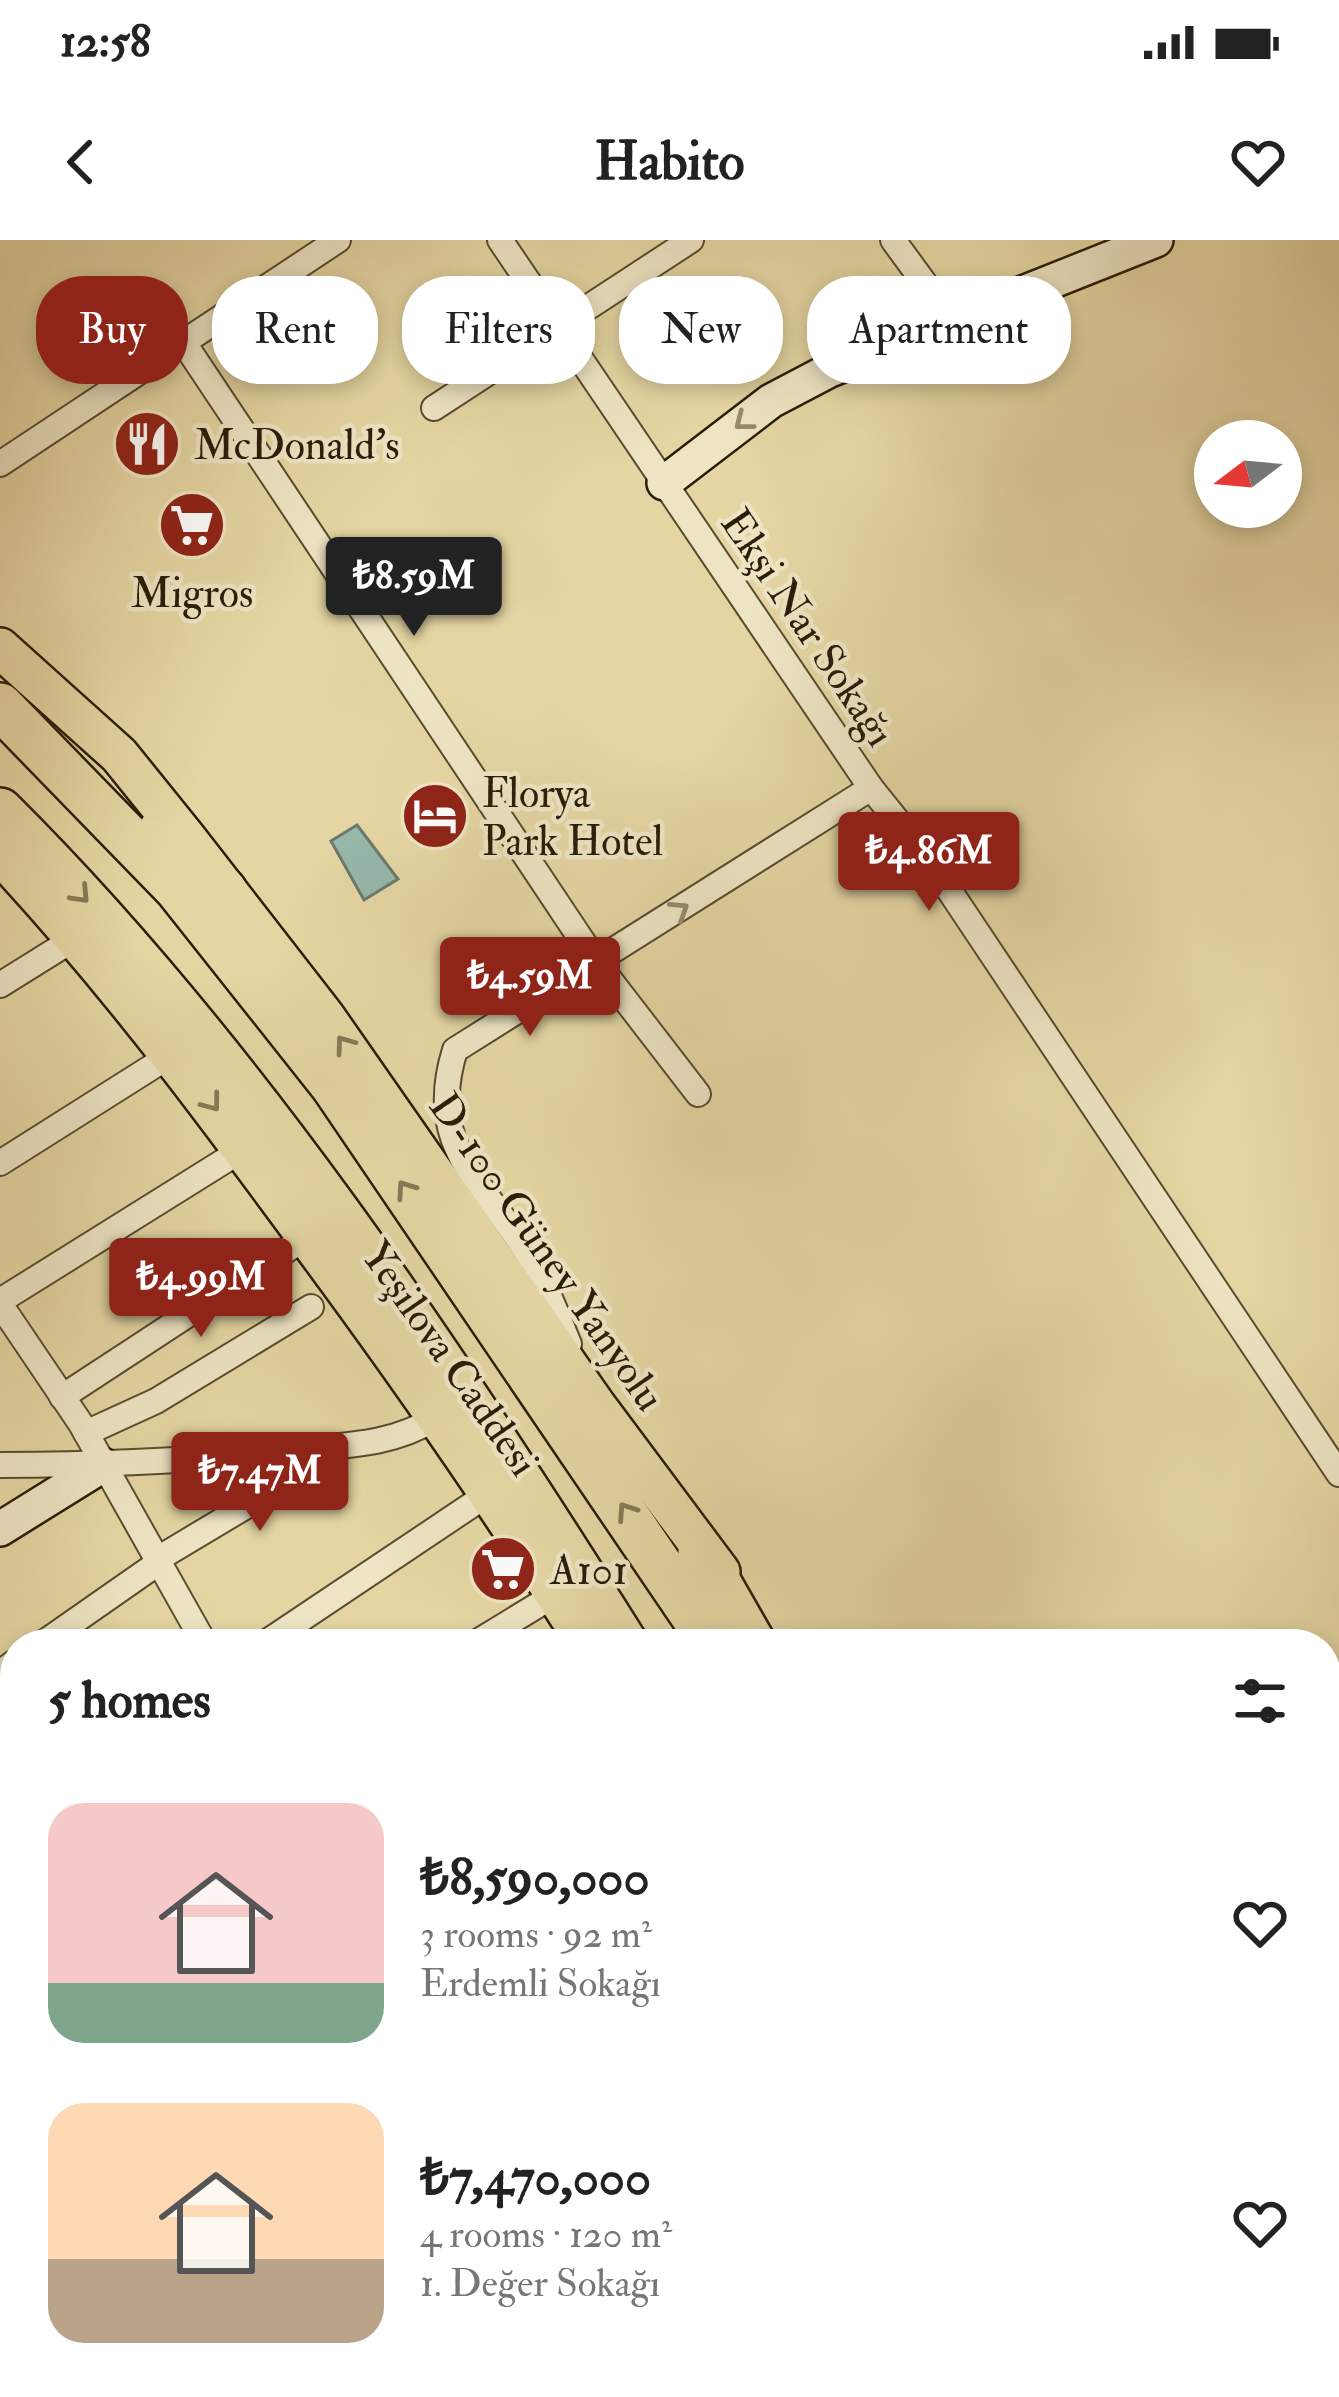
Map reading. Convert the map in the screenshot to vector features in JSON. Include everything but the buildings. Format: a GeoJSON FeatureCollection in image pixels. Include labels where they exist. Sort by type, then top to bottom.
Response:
{"type":"FeatureCollection","features":[{"type":"Feature","properties":{"kind":"highway"},"geometry":{"type":"LineString","coordinates":[[0,677],[224,891]]}},
{"type":"Feature","properties":{"kind":"highway"},"geometry":{"type":"LineString","coordinates":[[0,706],[177,888],[334,1086],[703,1629]]}},
{"type":"Feature","properties":{"kind":"highway"},"geometry":{"type":"LineString","coordinates":[[0,811],[148,969],[254,1106],[383,1282],[615,1629]]}},
{"type":"Feature","properties":{"kind":"highway"},"geometry":{"type":"LineString","coordinates":[[701,1553],[744,1629]]}},
{"type":"Feature","properties":{"kind":"main road"},"geometry":{"type":"LineString","coordinates":[[1065,276],[1150,241]]}},
{"type":"Feature","properties":{"kind":"main road"},"geometry":{"type":"LineString","coordinates":[[664,483],[771,400],[807,382]]}},
{"type":"Feature","properties":{"kind":"main road","name":"D-100 Güney Yanyolu"},"geometry":{"type":"LineString","coordinates":[[0,648],[119,755],[423,1153],[596,1406],[701,1553],[733,1585],[763,1629]]}},
{"type":"Feature","properties":{"kind":"main road","name":"Yeşilova Caddesi"},"geometry":{"type":"LineString","coordinates":[[0,854],[174,1053],[245,1148],[578,1629]]}},
{"type":"Feature","properties":{"kind":"main road"},"geometry":{"type":"LineString","coordinates":[[0,1529],[103,1465]]}},
{"type":"Feature","properties":{"kind":"street"},"geometry":{"type":"LineString","coordinates":[[188,345],[338,240]]}},
{"type":"Feature","properties":{"kind":"street","name":"Ekşi Nar Sokağı"},"geometry":{"type":"LineString","coordinates":[[500,240],[524,276]]}},
{"type":"Feature","properties":{"kind":"street"},"geometry":{"type":"LineString","coordinates":[[595,303],[691,240]]}},
{"type":"Feature","properties":{"kind":"street"},"geometry":{"type":"LineString","coordinates":[[893,240],[919,276]]}},
{"type":"Feature","properties":{"kind":"street"},"geometry":{"type":"LineString","coordinates":[[188,349],[597,963],[698,1094]]}},
{"type":"Feature","properties":{"kind":"street","name":"Ekşi Nar Sokağı"},"geometry":{"type":"LineString","coordinates":[[595,380],[871,788],[929,860],[1339,1474]]}},
{"type":"Feature","properties":{"kind":"street"},"geometry":{"type":"LineString","coordinates":[[0,464],[126,384]]}},
{"type":"Feature","properties":{"kind":"street"},"geometry":{"type":"LineString","coordinates":[[434,408],[471,384]]}},
{"type":"Feature","properties":{"kind":"street"},"geometry":{"type":"LineString","coordinates":[[596,1406],[530,1258],[466,1170],[445,1118],[444,1084],[455,1050],[871,788]]}},
{"type":"Feature","properties":{"kind":"street"},"geometry":{"type":"LineString","coordinates":[[0,985],[77,937]]}},
{"type":"Feature","properties":{"kind":"street"},"geometry":{"type":"LineString","coordinates":[[0,1163],[174,1053]]}},
{"type":"Feature","properties":{"kind":"street"},"geometry":{"type":"LineString","coordinates":[[196,1629],[86,1433],[0,1303],[245,1148]]}},
{"type":"Feature","properties":{"kind":"street"},"geometry":{"type":"LineString","coordinates":[[62,1397],[308,1236]]}},
{"type":"Feature","properties":{"kind":"street"},"geometry":{"type":"LineString","coordinates":[[86,1433],[156,1401],[311,1307]]}},
{"type":"Feature","properties":{"kind":"street"},"geometry":{"type":"LineString","coordinates":[[0,1466],[103,1465],[378,1442],[436,1418]]}},
{"type":"Feature","properties":{"kind":"street"},"geometry":{"type":"LineString","coordinates":[[63,1629],[157,1562],[278,1487],[298,1450]]}},
{"type":"Feature","properties":{"kind":"street"},"geometry":{"type":"LineString","coordinates":[[286,1629],[488,1494]]}},
{"type":"Feature","properties":{"kind":"street"},"geometry":{"type":"LineString","coordinates":[[498,1629],[556,1594]]}},
{"type":"Feature","properties":{"kind":"shaded area"},"geometry":{"type":"Polygon","coordinates":[[[357,825],[398,879],[364,900],[331,841],[357,825]]]}},
{"type":"Feature","properties":{"kind":"place","name":"McDonald's"},"geometry":{"type":"Point","coordinates":[147,444]}},
{"type":"Feature","properties":{"kind":"place","name":"Migros"},"geometry":{"type":"Point","coordinates":[192,525]}},
{"type":"Feature","properties":{"kind":"place","name":"Florya Park Hotel"},"geometry":{"type":"Point","coordinates":[435,816]}},
{"type":"Feature","properties":{"kind":"place","name":"A101"},"geometry":{"type":"Point","coordinates":[503,1569]}}]}
